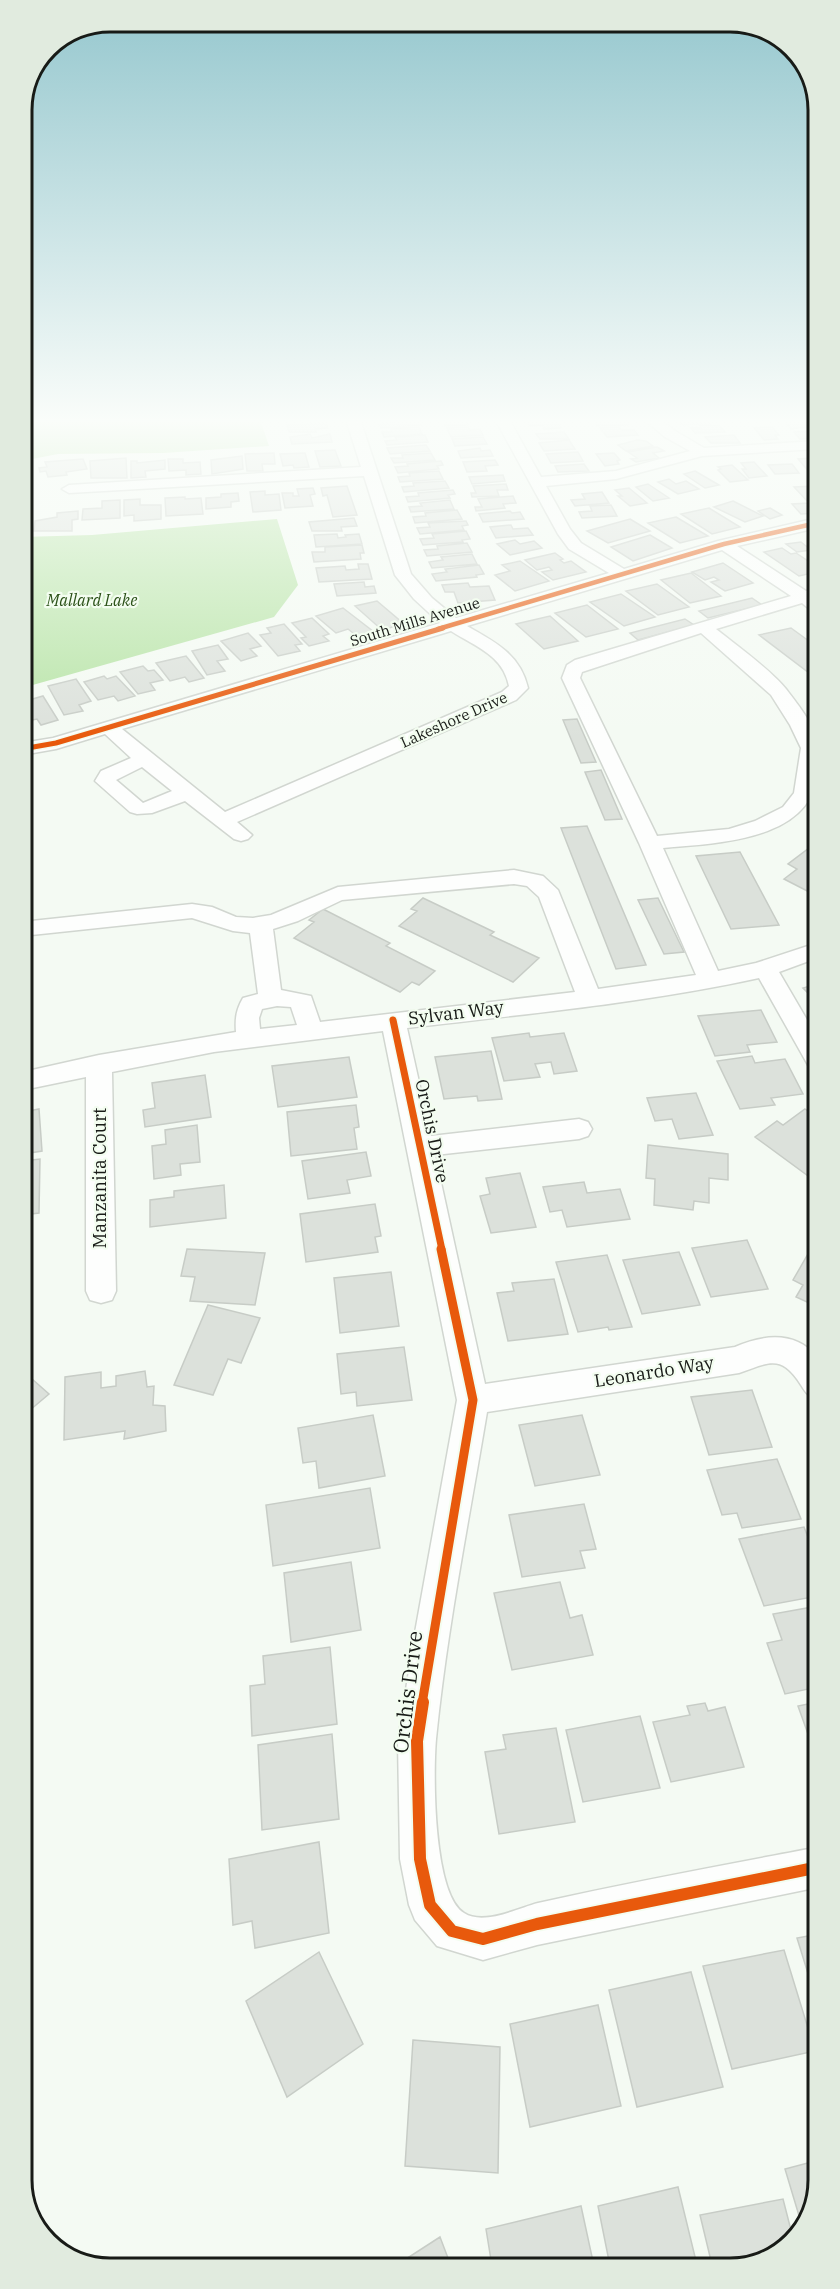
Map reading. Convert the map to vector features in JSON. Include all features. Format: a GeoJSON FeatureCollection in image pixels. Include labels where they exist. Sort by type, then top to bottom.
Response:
{"type":"FeatureCollection","features":[{"type":"Feature","properties":{"kind":"street","name":"Lakeshore Drive"},"geometry":{"type":"LineString","coordinates":[[224,820],[516,692],[519,688],[518,679],[508,660],[499,651],[453,624],[417,594],[403,575],[387,526]]}},
{"type":"Feature","properties":{"kind":"street"},"geometry":{"type":"LineString","coordinates":[[559,526],[575,546],[623,575]]}},
{"type":"Feature","properties":{"kind":"street","name":"South Mills Avenue"},"geometry":{"type":"LineString","coordinates":[[32,747],[56,743],[316,667],[724,544],[805,526]]}},
{"type":"Feature","properties":{"kind":"street"},"geometry":{"type":"LineString","coordinates":[[724,544],[808,595]]}},
{"type":"Feature","properties":{"kind":"street"},"geometry":{"type":"LineString","coordinates":[[710,981],[650,843],[572,678],[573,669],[581,664],[808,599]]}},
{"type":"Feature","properties":{"kind":"street"},"geometry":{"type":"LineString","coordinates":[[705,628],[778,691],[808,742]]}},
{"type":"Feature","properties":{"kind":"street"},"geometry":{"type":"LineString","coordinates":[[108,727],[144,759],[241,835]]}},
{"type":"Feature","properties":{"kind":"street"},"geometry":{"type":"LineString","coordinates":[[144,759],[108,775],[105,781],[137,808],[145,809],[189,792]]}},
{"type":"Feature","properties":{"kind":"street"},"geometry":{"type":"LineString","coordinates":[[650,843],[732,835],[762,825],[790,811],[798,803],[804,793],[808,767]]}},
{"type":"Feature","properties":{"kind":"street"},"geometry":{"type":"LineString","coordinates":[[32,927],[180,911],[198,911],[236,925],[261,925],[303,912],[321,900],[338,894],[514,877],[530,878],[540,883],[549,895],[589,998]]}},
{"type":"Feature","properties":{"kind":"street"},"geometry":{"type":"LineString","coordinates":[[261,925],[270,997]]}},
{"type":"Feature","properties":{"kind":"street","name":"Sylvan Way"},"geometry":{"type":"LineString","coordinates":[[32,1079],[99,1064],[249,1038],[589,998],[710,981],[766,969],[808,953]]}},
{"type":"Feature","properties":{"kind":"street"},"geometry":{"type":"LineString","coordinates":[[766,969],[808,1043]]}},
{"type":"Feature","properties":{"kind":"street"},"geometry":{"type":"LineString","coordinates":[[249,1038],[247,1018],[252,1004],[270,997],[287,996],[302,1002],[311,1030]]}},
{"type":"Feature","properties":{"kind":"street","name":"Orchis Drive"},"geometry":{"type":"LineString","coordinates":[[393,1020],[473,1400],[432,1638],[417,1741],[420,1859],[430,1905],[452,1931],[483,1940],[537,1924],[808,1869]]}},
{"type":"Feature","properties":{"kind":"street","name":"Manzanita Court"},"geometry":{"type":"LineString","coordinates":[[99,1064],[100,1291]]}},
{"type":"Feature","properties":{"kind":"street"},"geometry":{"type":"LineString","coordinates":[[420,1148],[579,1129]]}},
{"type":"Feature","properties":{"kind":"street","name":"Leonardo Way"},"geometry":{"type":"LineString","coordinates":[[473,1400],[739,1360],[768,1349],[794,1354],[808,1367]]}},
{"type":"Feature","properties":{"kind":"water","name":"Mallard Lake"},"geometry":{"type":"Polygon","coordinates":[[[198,526],[279,526],[298,585],[274,617],[32,685],[32,537],[92,535],[198,526]]]}},
{"type":"Feature","properties":{"kind":"building"},"geometry":{"type":"Polygon","coordinates":[[[35,526],[72,526],[72,531],[34,531],[35,526]]]}},
{"type":"Feature","properties":{"kind":"building"},"geometry":{"type":"Polygon","coordinates":[[[310,526],[357,526],[341,527],[342,531],[312,531],[310,526]]]}},
{"type":"Feature","properties":{"kind":"building"},"geometry":{"type":"Polygon","coordinates":[[[463,526],[464,530],[420,534],[417,528],[463,526]]]}},
{"type":"Feature","properties":{"kind":"building"},"geometry":{"type":"Polygon","coordinates":[[[606,526],[641,526],[650,531],[608,543],[587,531],[606,526]]]}},
{"type":"Feature","properties":{"kind":"building"},"geometry":{"type":"Polygon","coordinates":[[[653,526],[691,526],[708,536],[680,543],[653,526]]]}},
{"type":"Feature","properties":{"kind":"building"},"geometry":{"type":"Polygon","coordinates":[[[699,526],[740,527],[712,534],[699,526]]]}},
{"type":"Feature","properties":{"kind":"building"},"geometry":{"type":"Polygon","coordinates":[[[490,527],[528,528],[533,535],[496,538],[490,527]]]}},
{"type":"Feature","properties":{"kind":"building"},"geometry":{"type":"Polygon","coordinates":[[[466,531],[470,539],[462,540],[463,542],[423,545],[420,539],[434,538],[432,534],[466,531]]]}},
{"type":"Feature","properties":{"kind":"building"},"geometry":{"type":"Polygon","coordinates":[[[337,534],[338,538],[359,534],[362,544],[316,547],[314,535],[337,534]]]}},
{"type":"Feature","properties":{"kind":"building"},"geometry":{"type":"Polygon","coordinates":[[[650,535],[672,548],[633,561],[611,547],[650,535]]]}},
{"type":"Feature","properties":{"kind":"building"},"geometry":{"type":"Polygon","coordinates":[[[515,540],[520,544],[534,541],[542,548],[510,555],[497,544],[515,540]]]}},
{"type":"Feature","properties":{"kind":"building"},"geometry":{"type":"Polygon","coordinates":[[[801,542],[808,548],[808,550],[797,552],[786,544],[801,542]]]}},
{"type":"Feature","properties":{"kind":"building"},"geometry":{"type":"Polygon","coordinates":[[[467,543],[472,552],[427,556],[424,550],[438,549],[437,546],[467,543]]]}},
{"type":"Feature","properties":{"kind":"building"},"geometry":{"type":"Polygon","coordinates":[[[362,545],[364,553],[360,553],[361,559],[314,562],[312,552],[325,552],[325,547],[362,545]]]}},
{"type":"Feature","properties":{"kind":"building"},"geometry":{"type":"Polygon","coordinates":[[[782,548],[791,554],[796,553],[808,561],[808,574],[799,576],[764,552],[782,548]]]}},
{"type":"Feature","properties":{"kind":"building"},"geometry":{"type":"Polygon","coordinates":[[[555,553],[563,559],[560,560],[564,563],[571,561],[586,572],[553,580],[542,572],[552,570],[549,567],[537,570],[525,560],[555,553]]]}},
{"type":"Feature","properties":{"kind":"building"},"geometry":{"type":"Polygon","coordinates":[[[472,554],[477,564],[432,568],[429,562],[443,560],[441,557],[472,554]]]}},
{"type":"Feature","properties":{"kind":"building"},"geometry":{"type":"Polygon","coordinates":[[[520,561],[549,581],[515,591],[495,575],[510,571],[502,565],[520,561]]]}},
{"type":"Feature","properties":{"kind":"building"},"geometry":{"type":"Polygon","coordinates":[[[723,563],[753,583],[725,591],[711,582],[719,580],[714,577],[705,580],[692,572],[723,563]]]}},
{"type":"Feature","properties":{"kind":"building"},"geometry":{"type":"Polygon","coordinates":[[[358,564],[368,564],[372,579],[319,582],[316,568],[345,566],[346,570],[359,569],[358,564]]]}},
{"type":"Feature","properties":{"kind":"building"},"geometry":{"type":"Polygon","coordinates":[[[479,565],[484,574],[476,575],[477,577],[436,581],[432,574],[447,572],[445,569],[479,565]]]}},
{"type":"Feature","properties":{"kind":"building"},"geometry":{"type":"Polygon","coordinates":[[[691,573],[721,596],[690,603],[661,580],[691,573]]]}},
{"type":"Feature","properties":{"kind":"building"},"geometry":{"type":"Polygon","coordinates":[[[364,582],[365,587],[374,586],[376,593],[337,596],[334,584],[364,582]]]}},
{"type":"Feature","properties":{"kind":"building"},"geometry":{"type":"Polygon","coordinates":[[[468,583],[470,587],[489,586],[495,600],[458,603],[454,592],[445,592],[442,585],[468,583]]]}},
{"type":"Feature","properties":{"kind":"building"},"geometry":{"type":"Polygon","coordinates":[[[657,584],[689,607],[658,615],[626,591],[657,584]]]}},
{"type":"Feature","properties":{"kind":"building"},"geometry":{"type":"Polygon","coordinates":[[[621,594],[655,617],[624,626],[590,602],[621,594]]]}},
{"type":"Feature","properties":{"kind":"building"},"geometry":{"type":"Polygon","coordinates":[[[752,598],[762,605],[708,618],[699,611],[752,598]]]}},
{"type":"Feature","properties":{"kind":"building"},"geometry":{"type":"Polygon","coordinates":[[[377,601],[404,624],[382,630],[355,606],[377,601]]]}},
{"type":"Feature","properties":{"kind":"building"},"geometry":{"type":"Polygon","coordinates":[[[587,605],[618,629],[586,637],[555,613],[587,605]]]}},
{"type":"Feature","properties":{"kind":"building"},"geometry":{"type":"Polygon","coordinates":[[[343,608],[374,632],[358,637],[348,629],[336,633],[316,616],[343,608]]]}},
{"type":"Feature","properties":{"kind":"building"},"geometry":{"type":"Polygon","coordinates":[[[550,616],[578,641],[544,649],[516,624],[550,616]]]}},
{"type":"Feature","properties":{"kind":"building"},"geometry":{"type":"Polygon","coordinates":[[[312,618],[329,634],[323,636],[329,641],[309,646],[301,638],[306,637],[292,623],[312,618]]]}},
{"type":"Feature","properties":{"kind":"building"},"geometry":{"type":"Polygon","coordinates":[[[685,619],[694,625],[638,640],[630,633],[685,619]]]}},
{"type":"Feature","properties":{"kind":"building"},"geometry":{"type":"Polygon","coordinates":[[[284,624],[302,644],[295,645],[300,651],[278,656],[260,635],[271,633],[267,628],[284,624]]]}},
{"type":"Feature","properties":{"kind":"building"},"geometry":{"type":"Polygon","coordinates":[[[791,628],[808,640],[808,672],[759,635],[791,628]]]}},
{"type":"Feature","properties":{"kind":"building"},"geometry":{"type":"Polygon","coordinates":[[[248,633],[261,646],[250,649],[257,656],[241,661],[221,641],[248,633]]]}},
{"type":"Feature","properties":{"kind":"building"},"geometry":{"type":"Polygon","coordinates":[[[218,645],[228,659],[217,661],[225,671],[207,675],[192,651],[218,645]]]}},
{"type":"Feature","properties":{"kind":"building"},"geometry":{"type":"Polygon","coordinates":[[[186,656],[204,678],[189,682],[185,677],[170,681],[156,663],[186,656]]]}},
{"type":"Feature","properties":{"kind":"building"},"geometry":{"type":"Polygon","coordinates":[[[143,666],[148,671],[154,670],[163,680],[150,683],[155,690],[138,694],[120,672],[143,666]]]}},
{"type":"Feature","properties":{"kind":"building"},"geometry":{"type":"Polygon","coordinates":[[[104,676],[107,679],[116,676],[135,696],[118,701],[114,696],[98,700],[84,682],[104,676]]]}},
{"type":"Feature","properties":{"kind":"building"},"geometry":{"type":"Polygon","coordinates":[[[76,679],[91,701],[79,705],[83,711],[64,715],[48,686],[76,679]]]}},
{"type":"Feature","properties":{"kind":"building"},"geometry":{"type":"Polygon","coordinates":[[[43,696],[58,720],[41,725],[37,719],[32,720],[32,699],[43,696]]]}},
{"type":"Feature","properties":{"kind":"building"},"geometry":{"type":"Polygon","coordinates":[[[577,719],[596,762],[581,763],[563,720],[577,719]]]}},
{"type":"Feature","properties":{"kind":"building"},"geometry":{"type":"Polygon","coordinates":[[[601,770],[622,819],[605,820],[585,772],[601,770]]]}},
{"type":"Feature","properties":{"kind":"building"},"geometry":{"type":"Polygon","coordinates":[[[587,826],[646,965],[616,969],[561,828],[587,826]]]}},
{"type":"Feature","properties":{"kind":"building"},"geometry":{"type":"Polygon","coordinates":[[[808,849],[808,891],[784,879],[797,869],[788,864],[808,849]]]}},
{"type":"Feature","properties":{"kind":"building"},"geometry":{"type":"Polygon","coordinates":[[[740,852],[779,925],[731,929],[696,856],[740,852]]]}},
{"type":"Feature","properties":{"kind":"building"},"geometry":{"type":"Polygon","coordinates":[[[423,898],[494,932],[490,935],[539,958],[513,982],[399,926],[417,911],[411,909],[423,898]]]}},
{"type":"Feature","properties":{"kind":"building"},"geometry":{"type":"Polygon","coordinates":[[[658,898],[684,952],[664,954],[638,900],[658,898]]]}},
{"type":"Feature","properties":{"kind":"building"},"geometry":{"type":"Polygon","coordinates":[[[323,909],[390,943],[386,946],[435,971],[419,985],[412,982],[400,992],[294,938],[314,922],[309,920],[323,909]]]}},
{"type":"Feature","properties":{"kind":"building"},"geometry":{"type":"Polygon","coordinates":[[[761,1010],[777,1042],[747,1045],[750,1052],[715,1056],[698,1016],[761,1010]]]}},
{"type":"Feature","properties":{"kind":"building"},"geometry":{"type":"Polygon","coordinates":[[[529,1033],[530,1037],[564,1033],[577,1071],[554,1074],[551,1062],[535,1064],[540,1077],[504,1081],[492,1038],[529,1033]]]}},
{"type":"Feature","properties":{"kind":"building"},"geometry":{"type":"Polygon","coordinates":[[[491,1051],[502,1099],[478,1101],[477,1096],[444,1099],[435,1057],[491,1051]]]}},
{"type":"Feature","properties":{"kind":"building"},"geometry":{"type":"Polygon","coordinates":[[[752,1056],[755,1063],[785,1059],[803,1094],[771,1098],[775,1105],[740,1109],[717,1061],[752,1056]]]}},
{"type":"Feature","properties":{"kind":"building"},"geometry":{"type":"Polygon","coordinates":[[[349,1057],[357,1097],[278,1107],[272,1066],[349,1057]]]}},
{"type":"Feature","properties":{"kind":"building"},"geometry":{"type":"Polygon","coordinates":[[[205,1075],[211,1117],[145,1127],[143,1110],[155,1108],[152,1083],[205,1075]]]}},
{"type":"Feature","properties":{"kind":"building"},"geometry":{"type":"Polygon","coordinates":[[[696,1093],[713,1135],[679,1139],[672,1119],[655,1121],[647,1098],[696,1093]]]}},
{"type":"Feature","properties":{"kind":"building"},"geometry":{"type":"Polygon","coordinates":[[[356,1105],[359,1127],[354,1128],[357,1149],[291,1156],[287,1112],[356,1105]]]}},
{"type":"Feature","properties":{"kind":"building"},"geometry":{"type":"Polygon","coordinates":[[[39,1109],[42,1151],[32,1153],[32,1110],[39,1109]]]}},
{"type":"Feature","properties":{"kind":"building"},"geometry":{"type":"Polygon","coordinates":[[[805,1109],[808,1111],[808,1176],[755,1137],[777,1121],[783,1125],[805,1109]]]}},
{"type":"Feature","properties":{"kind":"building"},"geometry":{"type":"Polygon","coordinates":[[[197,1125],[200,1162],[180,1164],[181,1175],[154,1179],[152,1146],[166,1144],[165,1130],[197,1125]]]}},
{"type":"Feature","properties":{"kind":"building"},"geometry":{"type":"Polygon","coordinates":[[[648,1145],[728,1154],[728,1180],[709,1178],[709,1203],[694,1201],[693,1210],[654,1205],[655,1179],[646,1178],[648,1145]]]}},
{"type":"Feature","properties":{"kind":"building"},"geometry":{"type":"Polygon","coordinates":[[[366,1152],[371,1176],[347,1180],[350,1193],[308,1199],[302,1161],[366,1152]]]}},
{"type":"Feature","properties":{"kind":"building"},"geometry":{"type":"Polygon","coordinates":[[[40,1159],[39,1213],[32,1214],[32,1160],[40,1159]]]}},
{"type":"Feature","properties":{"kind":"building"},"geometry":{"type":"Polygon","coordinates":[[[520,1173],[536,1227],[491,1233],[480,1196],[490,1194],[486,1178],[520,1173]]]}},
{"type":"Feature","properties":{"kind":"building"},"geometry":{"type":"Polygon","coordinates":[[[584,1182],[587,1193],[620,1189],[630,1219],[567,1227],[562,1210],[550,1212],[543,1187],[584,1182]]]}},
{"type":"Feature","properties":{"kind":"building"},"geometry":{"type":"Polygon","coordinates":[[[224,1185],[226,1218],[150,1227],[150,1200],[174,1197],[174,1191],[224,1185]]]}},
{"type":"Feature","properties":{"kind":"building"},"geometry":{"type":"Polygon","coordinates":[[[375,1204],[381,1236],[375,1237],[378,1252],[306,1262],[300,1214],[375,1204]]]}},
{"type":"Feature","properties":{"kind":"building"},"geometry":{"type":"Polygon","coordinates":[[[747,1240],[768,1289],[711,1297],[692,1248],[747,1240]]]}},
{"type":"Feature","properties":{"kind":"building"},"geometry":{"type":"Polygon","coordinates":[[[187,1249],[265,1253],[255,1305],[190,1301],[195,1277],[181,1276],[187,1249]]]}},
{"type":"Feature","properties":{"kind":"building"},"geometry":{"type":"Polygon","coordinates":[[[679,1252],[700,1305],[642,1314],[623,1260],[679,1252]]]}},
{"type":"Feature","properties":{"kind":"building"},"geometry":{"type":"Polygon","coordinates":[[[808,1254],[808,1302],[796,1297],[803,1285],[793,1280],[808,1254]]]}},
{"type":"Feature","properties":{"kind":"building"},"geometry":{"type":"Polygon","coordinates":[[[607,1255],[632,1327],[609,1330],[608,1327],[578,1332],[556,1262],[607,1255]]]}},
{"type":"Feature","properties":{"kind":"building"},"geometry":{"type":"Polygon","coordinates":[[[391,1272],[399,1326],[340,1333],[334,1278],[391,1272]]]}},
{"type":"Feature","properties":{"kind":"building"},"geometry":{"type":"Polygon","coordinates":[[[554,1279],[568,1334],[508,1341],[497,1293],[514,1291],[512,1283],[554,1279]]]}},
{"type":"Feature","properties":{"kind":"building"},"geometry":{"type":"Polygon","coordinates":[[[208,1305],[260,1318],[241,1363],[228,1359],[213,1395],[174,1385],[208,1305]]]}},
{"type":"Feature","properties":{"kind":"building"},"geometry":{"type":"Polygon","coordinates":[[[404,1347],[412,1400],[357,1406],[356,1392],[341,1394],[337,1354],[404,1347]]]}},
{"type":"Feature","properties":{"kind":"building"},"geometry":{"type":"Polygon","coordinates":[[[145,1371],[147,1387],[154,1386],[153,1405],[165,1406],[166,1431],[124,1439],[125,1431],[64,1440],[65,1377],[101,1372],[101,1388],[116,1386],[116,1376],[145,1371]]]}},
{"type":"Feature","properties":{"kind":"building"},"geometry":{"type":"Polygon","coordinates":[[[32,1379],[49,1394],[32,1408],[32,1379]]]}},
{"type":"Feature","properties":{"kind":"building"},"geometry":{"type":"Polygon","coordinates":[[[752,1390],[772,1447],[709,1455],[691,1397],[752,1390]]]}},
{"type":"Feature","properties":{"kind":"building"},"geometry":{"type":"Polygon","coordinates":[[[373,1415],[385,1476],[319,1488],[316,1461],[303,1463],[298,1428],[373,1415]]]}},
{"type":"Feature","properties":{"kind":"building"},"geometry":{"type":"Polygon","coordinates":[[[582,1415],[600,1475],[535,1486],[519,1425],[582,1415]]]}},
{"type":"Feature","properties":{"kind":"building"},"geometry":{"type":"Polygon","coordinates":[[[777,1459],[801,1519],[742,1528],[737,1513],[722,1515],[707,1470],[777,1459]]]}},
{"type":"Feature","properties":{"kind":"building"},"geometry":{"type":"Polygon","coordinates":[[[370,1488],[380,1548],[273,1566],[266,1505],[370,1488]]]}},
{"type":"Feature","properties":{"kind":"building"},"geometry":{"type":"Polygon","coordinates":[[[584,1504],[596,1549],[580,1551],[585,1568],[522,1577],[509,1515],[584,1504]]]}},
{"type":"Feature","properties":{"kind":"building"},"geometry":{"type":"Polygon","coordinates":[[[804,1527],[808,1537],[808,1598],[764,1606],[739,1539],[804,1527]]]}},
{"type":"Feature","properties":{"kind":"building"},"geometry":{"type":"Polygon","coordinates":[[[351,1562],[361,1630],[291,1642],[284,1573],[351,1562]]]}},
{"type":"Feature","properties":{"kind":"building"},"geometry":{"type":"Polygon","coordinates":[[[560,1582],[570,1618],[582,1615],[593,1655],[512,1670],[494,1593],[560,1582]]]}},
{"type":"Feature","properties":{"kind":"building"},"geometry":{"type":"Polygon","coordinates":[[[808,1608],[808,1689],[785,1694],[767,1643],[782,1640],[773,1614],[808,1608]]]}},
{"type":"Feature","properties":{"kind":"building"},"geometry":{"type":"Polygon","coordinates":[[[330,1647],[337,1724],[252,1736],[250,1686],[265,1684],[263,1656],[330,1647]]]}},
{"type":"Feature","properties":{"kind":"building"},"geometry":{"type":"Polygon","coordinates":[[[705,1703],[708,1711],[725,1707],[744,1767],[671,1782],[653,1722],[690,1715],[687,1706],[705,1703]]]}},
{"type":"Feature","properties":{"kind":"building"},"geometry":{"type":"Polygon","coordinates":[[[808,1704],[808,1734],[798,1706],[808,1704]]]}},
{"type":"Feature","properties":{"kind":"building"},"geometry":{"type":"Polygon","coordinates":[[[640,1716],[660,1788],[583,1802],[566,1730],[640,1716]]]}},
{"type":"Feature","properties":{"kind":"building"},"geometry":{"type":"Polygon","coordinates":[[[556,1728],[575,1822],[499,1834],[485,1752],[506,1749],[503,1735],[556,1728]]]}},
{"type":"Feature","properties":{"kind":"building"},"geometry":{"type":"Polygon","coordinates":[[[332,1734],[339,1819],[262,1830],[258,1745],[332,1734]]]}},
{"type":"Feature","properties":{"kind":"building"},"geometry":{"type":"Polygon","coordinates":[[[319,1842],[329,1933],[255,1948],[252,1921],[233,1925],[229,1859],[319,1842]]]}},
{"type":"Feature","properties":{"kind":"building"},"geometry":{"type":"Polygon","coordinates":[[[808,1936],[808,1974],[797,1938],[808,1936]]]}},
{"type":"Feature","properties":{"kind":"building"},"geometry":{"type":"Polygon","coordinates":[[[784,1950],[808,2028],[808,2053],[732,2069],[703,1966],[784,1950]]]}},
{"type":"Feature","properties":{"kind":"building"},"geometry":{"type":"Polygon","coordinates":[[[319,1952],[363,2044],[287,2097],[246,2001],[319,1952]]]}},
{"type":"Feature","properties":{"kind":"building"},"geometry":{"type":"Polygon","coordinates":[[[691,1972],[723,2087],[637,2107],[609,1990],[691,1972]]]}},
{"type":"Feature","properties":{"kind":"building"},"geometry":{"type":"Polygon","coordinates":[[[598,2005],[621,2106],[530,2127],[510,2024],[598,2005]]]}},
{"type":"Feature","properties":{"kind":"building"},"geometry":{"type":"Polygon","coordinates":[[[413,2040],[500,2047],[498,2173],[405,2166],[413,2040]]]}},
{"type":"Feature","properties":{"kind":"building"},"geometry":{"type":"Polygon","coordinates":[[[808,2163],[807,2195],[799,2216],[785,2169],[808,2163]]]}},
{"type":"Feature","properties":{"kind":"building"},"geometry":{"type":"Polygon","coordinates":[[[678,2187],[695,2258],[608,2258],[598,2206],[678,2187]]]}},
{"type":"Feature","properties":{"kind":"building"},"geometry":{"type":"Polygon","coordinates":[[[783,2199],[791,2229],[774,2244],[751,2255],[710,2258],[700,2215],[783,2199]]]}},
{"type":"Feature","properties":{"kind":"building"},"geometry":{"type":"Polygon","coordinates":[[[581,2206],[592,2258],[491,2258],[486,2229],[581,2206]]]}},
{"type":"Feature","properties":{"kind":"building"},"geometry":{"type":"Polygon","coordinates":[[[440,2237],[448,2258],[408,2257],[440,2237]]]}},
{"type":"Feature","properties":{"kind":"cycle path"},"geometry":{"type":"LineString","coordinates":[[32,747],[56,743],[724,544],[805,526]]}},
{"type":"Feature","properties":{"kind":"cycle path"},"geometry":{"type":"LineString","coordinates":[[393,1020],[473,1400],[432,1638],[417,1741],[420,1859],[430,1905],[452,1931],[483,1939],[537,1924],[808,1869]]}}]}
